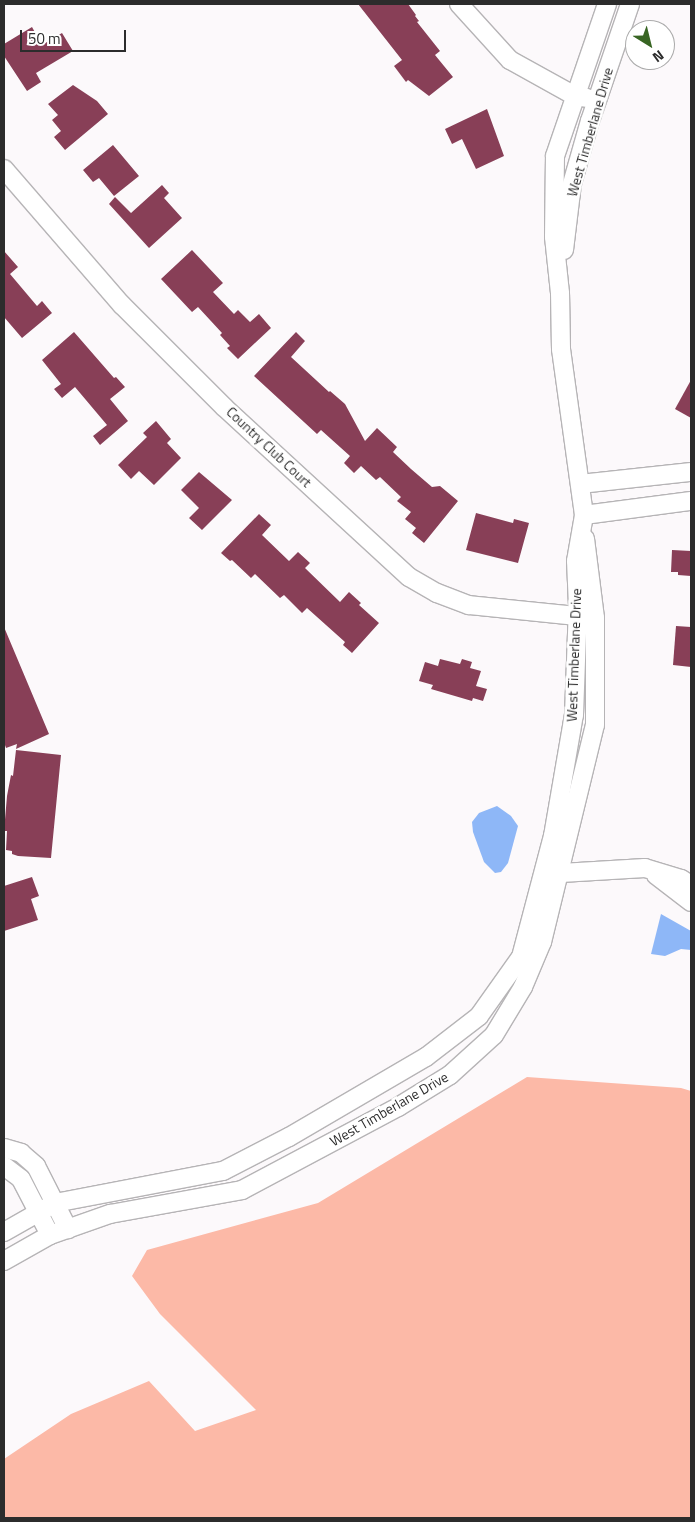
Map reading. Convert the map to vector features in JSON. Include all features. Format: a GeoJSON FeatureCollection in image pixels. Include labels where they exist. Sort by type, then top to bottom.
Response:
{"type":"FeatureCollection","features":[{"type":"Feature","properties":{"kind":"street"},"geometry":{"type":"LineString","coordinates":[[459,4],[510,60],[576,96],[597,101]]}},
{"type":"Feature","properties":{"kind":"street","name":"West Timberlane Drive"},"geometry":{"type":"LineString","coordinates":[[4,1260],[50,1235],[110,1214],[242,1190],[398,1107],[450,1074],[494,1035],[523,987],[542,942],[561,873],[595,725],[595,618],[580,484],[561,349],[560,293],[554,237],[555,156],[607,4]]}},
{"type":"Feature","properties":{"kind":"street","name":"West Timberlane Drive"},"geometry":{"type":"LineString","coordinates":[[560,293],[565,280],[564,248],[572,184],[597,101],[630,4]]}},
{"type":"Feature","properties":{"kind":"street","name":"Country Club Court"},"geometry":{"type":"LineString","coordinates":[[4,169],[122,305],[224,407],[409,576],[437,593],[469,605],[595,618]]}},
{"type":"Feature","properties":{"kind":"street"},"geometry":{"type":"LineString","coordinates":[[580,484],[691,472]]}},
{"type":"Feature","properties":{"kind":"street"},"geometry":{"type":"LineString","coordinates":[[584,521],[691,501]]}},
{"type":"Feature","properties":{"kind":"street","name":"West Timberlane Drive"},"geometry":{"type":"LineString","coordinates":[[4,1232],[55,1203],[223,1171],[289,1136],[426,1058],[480,1016],[521,957],[553,836],[574,715],[577,616],[576,561],[584,521]]}},
{"type":"Feature","properties":{"kind":"street"},"geometry":{"type":"LineString","coordinates":[[561,873],[645,868],[681,878],[691,886]]}},
{"type":"Feature","properties":{"kind":"street"},"geometry":{"type":"LineString","coordinates":[[645,868],[691,902]]}},
{"type":"Feature","properties":{"kind":"street"},"geometry":{"type":"LineString","coordinates":[[4,1148],[20,1154],[36,1166],[68,1229]]}},
{"type":"Feature","properties":{"kind":"street"},"geometry":{"type":"LineString","coordinates":[[4,1166],[21,1179],[50,1235]]}},
{"type":"Feature","properties":{"kind":"shaded area"},"geometry":{"type":"Polygon","coordinates":[[[527,1077],[681,1088],[691,1091],[691,1518],[4,1518],[4,1459],[71,1414],[149,1381],[195,1431],[256,1410],[160,1314],[132,1276],[147,1250],[318,1203],[527,1077]]]}},
{"type":"Feature","properties":{"kind":"water"},"geometry":{"type":"Polygon","coordinates":[[[497,806],[511,816],[518,826],[508,863],[501,872],[495,873],[484,862],[473,832],[472,822],[479,813],[497,806]]]}},
{"type":"Feature","properties":{"kind":"water"},"geometry":{"type":"Polygon","coordinates":[[[661,914],[691,931],[691,950],[681,949],[665,956],[651,954],[661,914]]]}},
{"type":"Feature","properties":{"kind":"building"},"geometry":{"type":"Polygon","coordinates":[[[358,4],[408,4],[419,21],[417,22],[440,51],[435,55],[453,77],[429,96],[408,80],[406,82],[394,66],[402,60],[358,4]]]}},
{"type":"Feature","properties":{"kind":"building"},"geometry":{"type":"Polygon","coordinates":[[[32,27],[42,45],[62,33],[73,51],[36,73],[41,82],[27,91],[4,56],[4,44],[32,27]]]}},
{"type":"Feature","properties":{"kind":"building"},"geometry":{"type":"Polygon","coordinates":[[[73,85],[97,101],[108,114],[65,150],[54,137],[61,131],[52,120],[58,115],[48,104],[73,85]]]}},
{"type":"Feature","properties":{"kind":"building"},"geometry":{"type":"Polygon","coordinates":[[[487,109],[504,156],[476,169],[462,139],[452,144],[445,129],[487,109]]]}},
{"type":"Feature","properties":{"kind":"building"},"geometry":{"type":"Polygon","coordinates":[[[113,145],[139,176],[114,196],[99,178],[93,182],[83,170],[113,145]]]}},
{"type":"Feature","properties":{"kind":"building"},"geometry":{"type":"Polygon","coordinates":[[[162,185],[169,193],[164,198],[182,218],[149,248],[109,204],[115,197],[131,213],[162,185]]]}},
{"type":"Feature","properties":{"kind":"building"},"geometry":{"type":"Polygon","coordinates":[[[192,250],[223,283],[213,292],[234,314],[238,310],[250,322],[259,314],[271,328],[238,359],[227,348],[230,346],[220,335],[222,333],[198,307],[192,312],[161,279],[192,250]]]}},
{"type":"Feature","properties":{"kind":"building"},"geometry":{"type":"Polygon","coordinates":[[[4,251],[18,267],[10,274],[37,306],[42,301],[52,313],[22,338],[4,317],[4,251]]]}},
{"type":"Feature","properties":{"kind":"building"},"geometry":{"type":"Polygon","coordinates":[[[74,332],[114,378],[116,377],[125,387],[110,399],[128,421],[100,445],[93,436],[107,425],[75,387],[62,398],[54,389],[61,384],[42,360],[74,332]]]}},
{"type":"Feature","properties":{"kind":"building"},"geometry":{"type":"Polygon","coordinates":[[[296,332],[305,341],[291,357],[345,404],[365,441],[377,428],[397,447],[393,452],[411,469],[432,487],[440,486],[458,501],[424,543],[412,533],[416,528],[405,519],[411,512],[397,501],[401,497],[380,477],[376,480],[361,466],[354,473],[344,463],[350,456],[321,430],[317,434],[254,376],[296,332]]]}},
{"type":"Feature","properties":{"kind":"building"},"geometry":{"type":"Polygon","coordinates":[[[691,380],[691,418],[675,409],[691,380]]]}},
{"type":"Feature","properties":{"kind":"building"},"geometry":{"type":"Polygon","coordinates":[[[156,421],[171,439],[167,443],[181,458],[154,485],[139,471],[131,479],[118,465],[147,437],[143,433],[156,421]]]}},
{"type":"Feature","properties":{"kind":"building"},"geometry":{"type":"Polygon","coordinates":[[[199,472],[232,500],[202,530],[189,518],[199,508],[181,490],[199,472]]]}},
{"type":"Feature","properties":{"kind":"building"},"geometry":{"type":"Polygon","coordinates":[[[476,513],[513,523],[514,519],[529,523],[518,563],[466,550],[476,513]]]}},
{"type":"Feature","properties":{"kind":"building"},"geometry":{"type":"Polygon","coordinates":[[[259,514],[271,525],[262,535],[289,561],[298,552],[310,563],[305,568],[340,602],[349,592],[361,603],[359,605],[379,623],[352,653],[343,645],[345,642],[307,608],[302,613],[284,595],[280,598],[255,574],[251,578],[232,560],[230,561],[221,553],[259,514]]]}},
{"type":"Feature","properties":{"kind":"building"},"geometry":{"type":"Polygon","coordinates":[[[672,550],[691,551],[691,576],[678,575],[678,572],[671,572],[672,550]]]}},
{"type":"Feature","properties":{"kind":"building"},"geometry":{"type":"Polygon","coordinates":[[[676,626],[691,627],[691,667],[673,665],[676,626]]]}},
{"type":"Feature","properties":{"kind":"building"},"geometry":{"type":"Polygon","coordinates":[[[4,627],[49,734],[16,749],[17,744],[6,748],[4,742],[4,627]]]}},
{"type":"Feature","properties":{"kind":"building"},"geometry":{"type":"Polygon","coordinates":[[[440,659],[460,664],[462,659],[472,662],[470,668],[481,671],[476,686],[487,689],[483,701],[473,698],[472,701],[431,689],[433,685],[419,681],[425,662],[438,666],[440,659]]]}},
{"type":"Feature","properties":{"kind":"building"},"geometry":{"type":"Polygon","coordinates":[[[16,750],[61,755],[51,858],[18,856],[12,854],[12,851],[6,850],[7,831],[4,831],[7,796],[11,775],[13,776],[16,750]]]}},
{"type":"Feature","properties":{"kind":"building"},"geometry":{"type":"Polygon","coordinates":[[[32,877],[39,896],[31,899],[38,920],[4,931],[4,886],[32,877]]]}}]}
